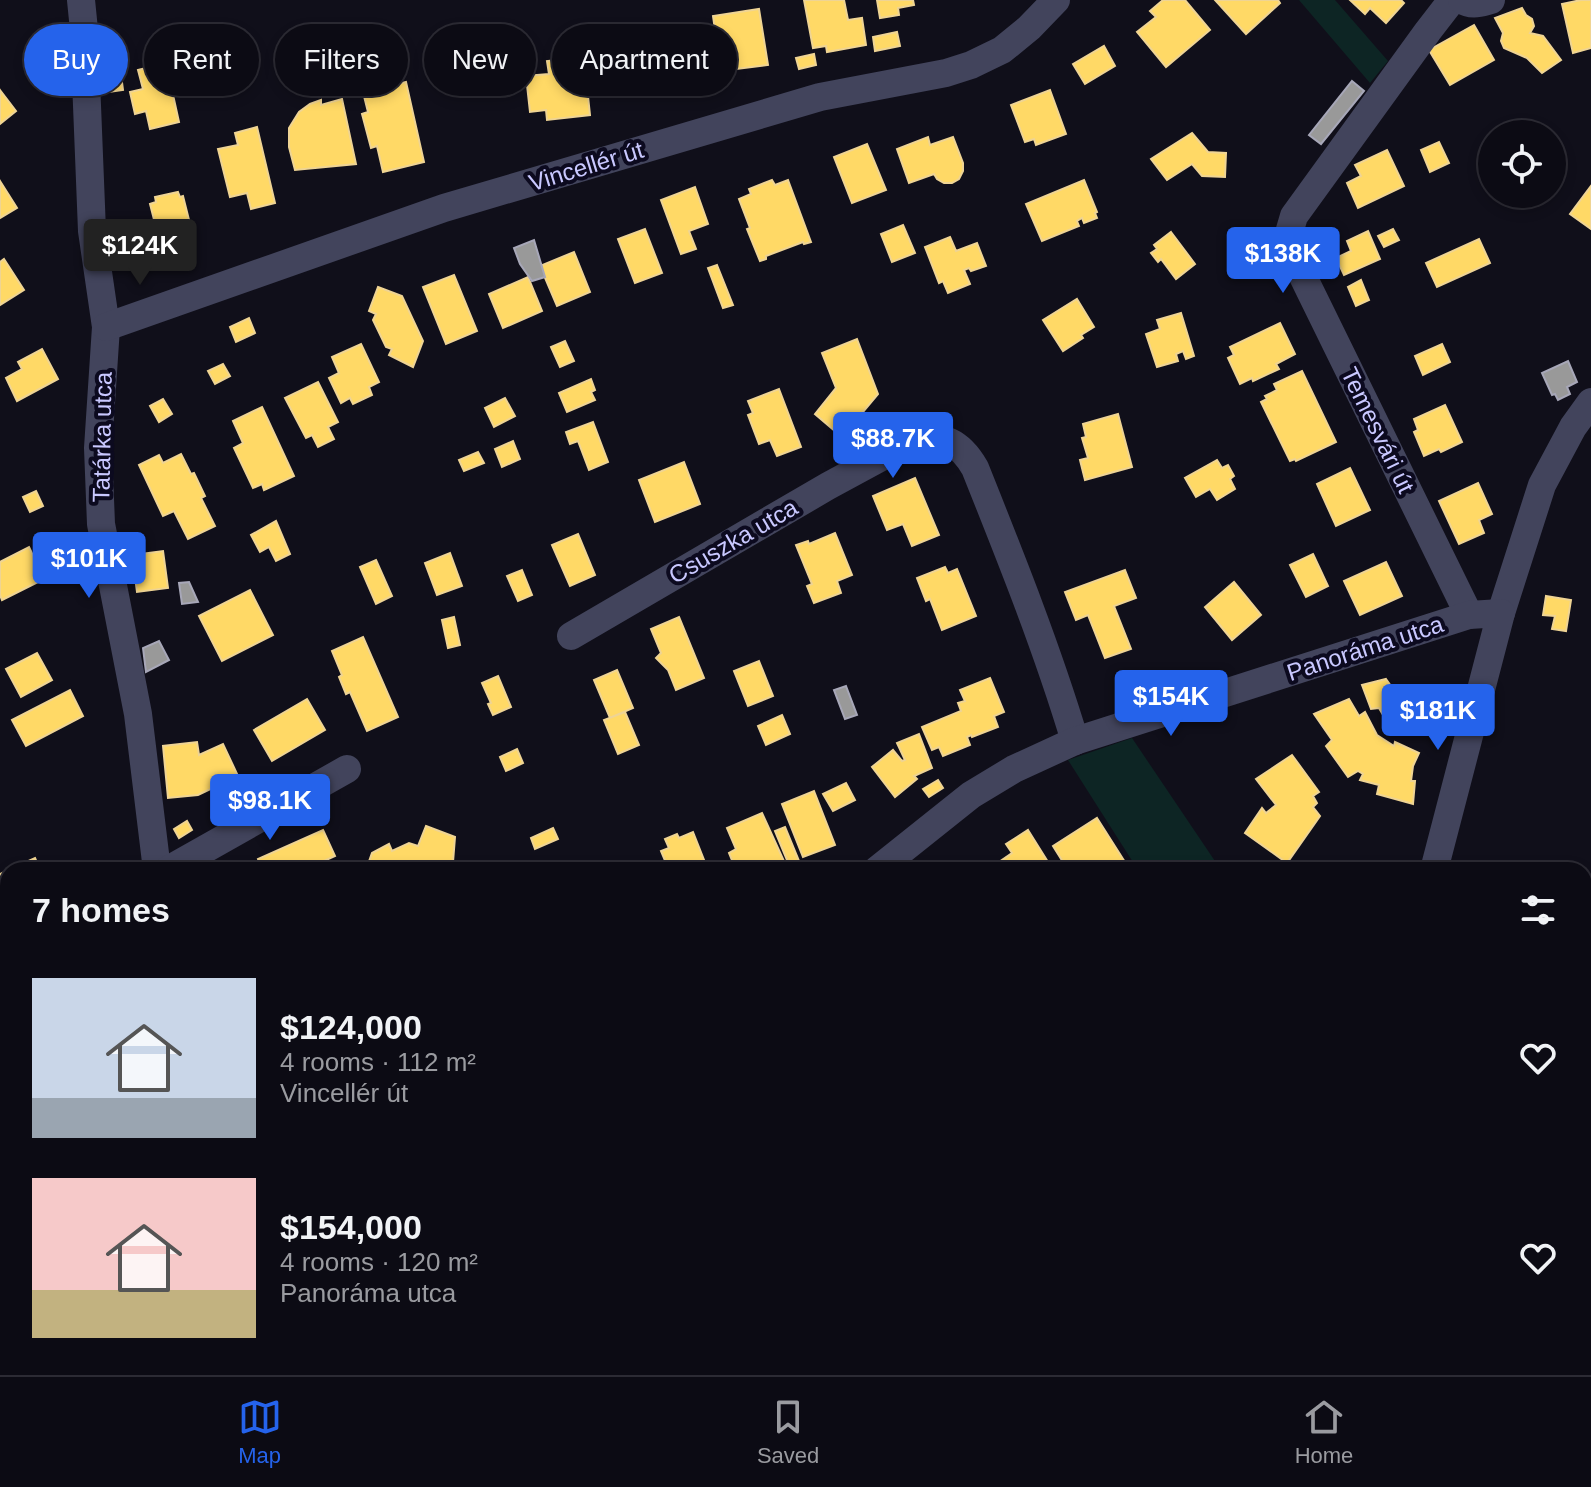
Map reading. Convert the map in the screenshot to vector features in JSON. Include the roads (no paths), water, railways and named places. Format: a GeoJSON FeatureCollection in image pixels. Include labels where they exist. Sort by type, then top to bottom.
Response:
{"type":"FeatureCollection","features":[{"type":"Feature","properties":{"kind":"street","name":"Tatárka utca"},"geometry":{"type":"LineString","coordinates":[[81,0],[92,231],[106,327],[98,448],[101,524],[138,714],[156,862]]}},
{"type":"Feature","properties":{"kind":"street","name":"Vincellér út"},"geometry":{"type":"LineString","coordinates":[[106,327],[444,208],[820,97],[946,73],[971,65],[1002,50],[1056,0]]}},
{"type":"Feature","properties":{"kind":"street","name":"Temesvári út"},"geometry":{"type":"LineString","coordinates":[[1452,0],[1294,216],[1289,233],[1291,252],[1469,615]]}},
{"type":"Feature","properties":{"kind":"street"},"geometry":{"type":"LineString","coordinates":[[1462,0],[1481,4],[1491,0]]}},
{"type":"Feature","properties":{"kind":"street"},"geometry":{"type":"LineString","coordinates":[[1436,862],[1501,613],[1542,485],[1573,427],[1591,402]]}},
{"type":"Feature","properties":{"kind":"street","name":"Csuszka utca"},"geometry":{"type":"LineString","coordinates":[[571,636],[913,440],[927,437],[941,439],[957,444],[975,468],[1034,617],[1075,741]]}},
{"type":"Feature","properties":{"kind":"street"},"geometry":{"type":"LineString","coordinates":[[1469,615],[1501,613]]}},
{"type":"Feature","properties":{"kind":"street","name":"Panoráma utca"},"geometry":{"type":"LineString","coordinates":[[887,862],[971,795],[1014,769],[1075,741],[1469,615]]}},
{"type":"Feature","properties":{"kind":"street"},"geometry":{"type":"LineString","coordinates":[[182,862],[347,769]]}}]}
